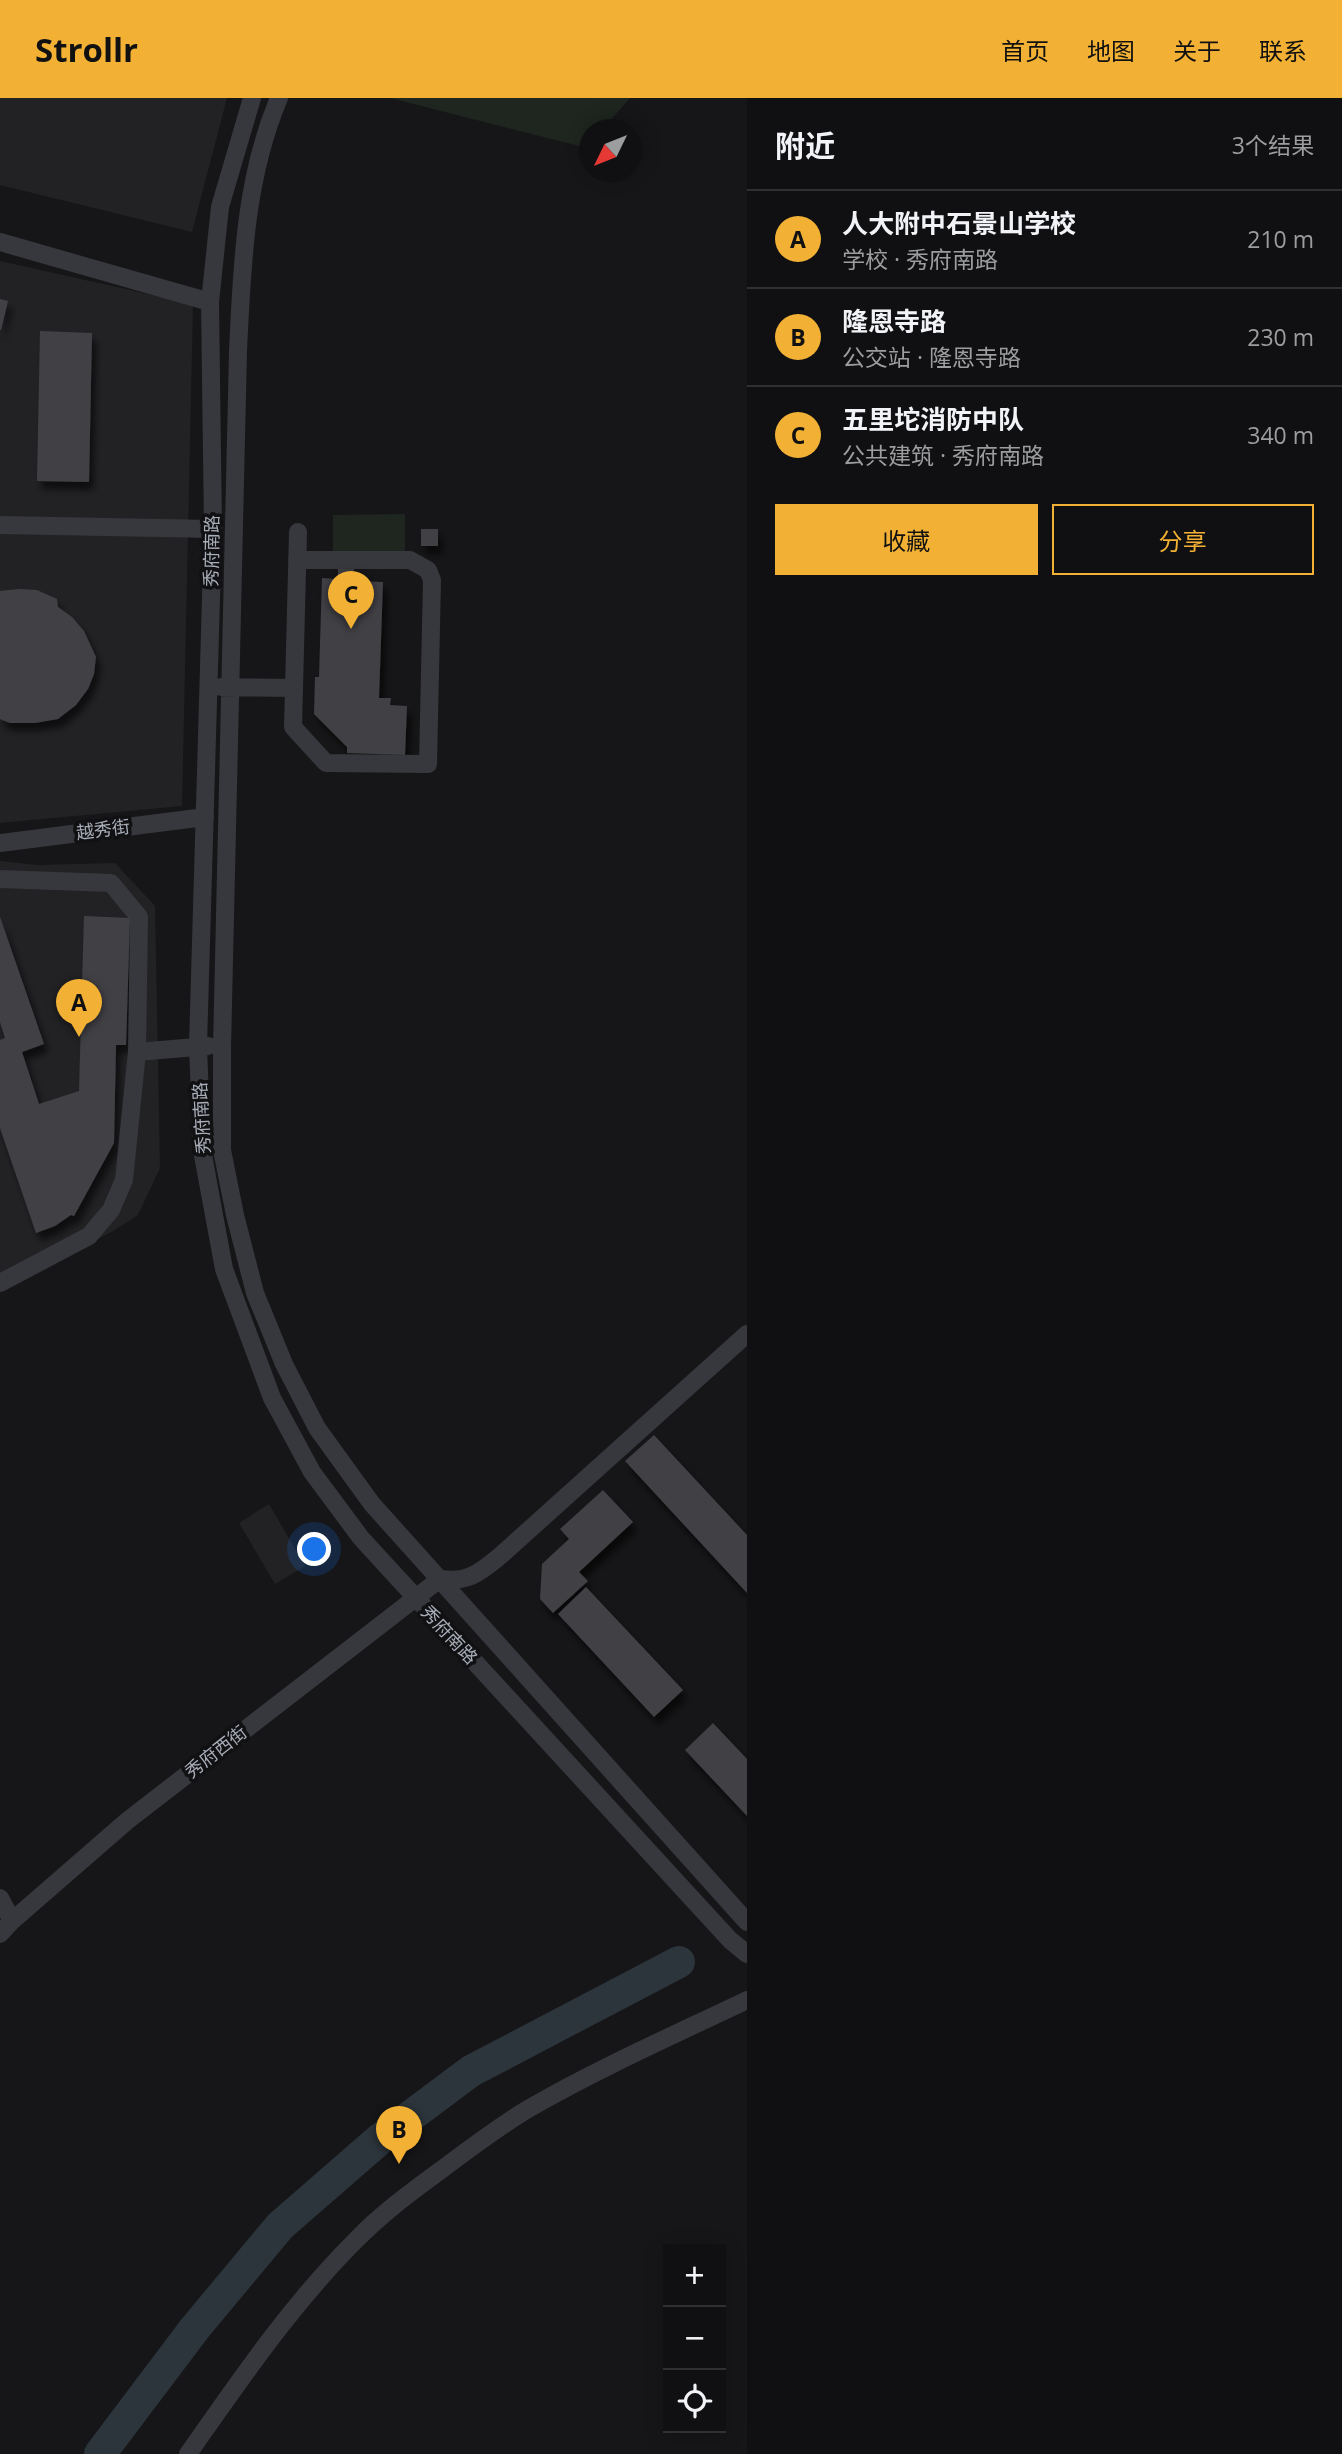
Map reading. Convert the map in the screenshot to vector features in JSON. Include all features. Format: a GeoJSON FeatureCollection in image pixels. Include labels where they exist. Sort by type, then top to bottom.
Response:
{"type":"FeatureCollection","features":[{"type":"Feature","properties":{"kind":"street","name":"秀府南路"},"geometry":{"type":"LineString","coordinates":[[252,98],[220,207],[210,302],[214,529],[198,1046],[202,1150],[225,1269],[272,1398],[312,1472],[361,1538],[730,1940],[747,1954]]}},
{"type":"Feature","properties":{"kind":"street","name":"秀府南路"},"geometry":{"type":"LineString","coordinates":[[278,98],[256,174],[243,251],[238,351],[222,1047],[222,1150],[255,1293],[274,1340],[317,1428],[372,1504],[747,1922]]}},
{"type":"Feature","properties":{"kind":"street"},"geometry":{"type":"LineString","coordinates":[[0,242],[210,302]]}},
{"type":"Feature","properties":{"kind":"street"},"geometry":{"type":"LineString","coordinates":[[0,524],[214,529]]}},
{"type":"Feature","properties":{"kind":"street"},"geometry":{"type":"LineString","coordinates":[[298,532],[293,727],[326,763],[428,764],[432,580],[428,570],[410,560],[298,560]]}},
{"type":"Feature","properties":{"kind":"street"},"geometry":{"type":"LineString","coordinates":[[209,687],[294,688]]}},
{"type":"Feature","properties":{"kind":"street","name":"越秀街"},"geometry":{"type":"LineString","coordinates":[[0,843],[205,817]]}},
{"type":"Feature","properties":{"kind":"street"},"geometry":{"type":"LineString","coordinates":[[0,879],[111,883],[139,916],[137,1052],[124,1180],[111,1210],[89,1236],[0,1283]]}},
{"type":"Feature","properties":{"kind":"street"},"geometry":{"type":"LineString","coordinates":[[137,1052],[198,1046],[222,1047]]}},
{"type":"Feature","properties":{"kind":"street"},"geometry":{"type":"LineString","coordinates":[[440,1579],[474,1577],[525,1536],[747,1334]]}},
{"type":"Feature","properties":{"kind":"street","name":"秀府西街"},"geometry":{"type":"LineString","coordinates":[[6,1928],[127,1821],[440,1579]]}},
{"type":"Feature","properties":{"kind":"street"},"geometry":{"type":"LineString","coordinates":[[0,1898],[6,1928]]}},
{"type":"Feature","properties":{"kind":"street"},"geometry":{"type":"LineString","coordinates":[[188,2454],[297,2305],[326,2271],[384,2214],[526,2110],[747,2000]]}},
{"type":"Feature","properties":{"kind":"shaded area"},"geometry":{"type":"Polygon","coordinates":[[[0,98],[227,98],[192,232],[0,185],[0,98]]]}},
{"type":"Feature","properties":{"kind":"shaded area"},"geometry":{"type":"Polygon","coordinates":[[[390,98],[630,98],[612,119],[579,119],[579,146],[390,98]]]}},
{"type":"Feature","properties":{"kind":"shaded area"},"geometry":{"type":"Polygon","coordinates":[[[0,261],[193,304],[182,806],[0,823],[0,261]]]}},
{"type":"Feature","properties":{"kind":"shaded area"},"geometry":{"type":"Polygon","coordinates":[[[405,514],[405,553],[333,554],[333,515],[405,514]]]}},
{"type":"Feature","properties":{"kind":"shaded area"},"geometry":{"type":"Polygon","coordinates":[[[0,861],[38,865],[115,863],[155,906],[160,1168],[138,1215],[0,1291],[0,861]]]}},
{"type":"Feature","properties":{"kind":"shaded area"},"geometry":{"type":"Polygon","coordinates":[[[269,1504],[305,1566],[275,1584],[239,1523],[269,1504]]]}},
{"type":"Feature","properties":{"kind":"building"},"geometry":{"type":"Polygon","coordinates":[[[0,299],[8,301],[1,330],[0,330],[0,299]]]}},
{"type":"Feature","properties":{"kind":"building"},"geometry":{"type":"Polygon","coordinates":[[[40,331],[92,333],[89,482],[37,481],[40,331]]]}},
{"type":"Feature","properties":{"kind":"building"},"geometry":{"type":"Polygon","coordinates":[[[421,529],[438,529],[438,546],[421,546],[421,529]]]}},
{"type":"Feature","properties":{"kind":"building"},"geometry":{"type":"Polygon","coordinates":[[[338,569],[354,569],[353,581],[383,582],[379,698],[391,698],[390,705],[407,706],[405,755],[347,753],[347,747],[314,714],[315,677],[319,677],[322,578],[338,579],[338,569]]]}},
{"type":"Feature","properties":{"kind":"building"},"geometry":{"type":"Polygon","coordinates":[[[37,590],[57,599],[58,607],[72,617],[84,631],[96,657],[94,674],[88,689],[76,705],[58,719],[10,723],[0,719],[0,591],[37,590]]]}},
{"type":"Feature","properties":{"kind":"building"},"geometry":{"type":"Polygon","coordinates":[[[84,916],[130,918],[126,1045],[116,1045],[114,1143],[74,1216],[71,1215],[55,1226],[36,1233],[0,1128],[0,1040],[5,1038],[0,1022],[0,917],[44,1044],[22,1052],[39,1104],[79,1091],[84,916]]]}},
{"type":"Feature","properties":{"kind":"building"},"geometry":{"type":"Polygon","coordinates":[[[654,1435],[747,1535],[747,1593],[625,1461],[654,1435]]]}},
{"type":"Feature","properties":{"kind":"building"},"geometry":{"type":"Polygon","coordinates":[[[603,1490],[633,1522],[579,1572],[588,1581],[553,1613],[540,1599],[542,1564],[569,1539],[560,1529],[603,1490]]]}},
{"type":"Feature","properties":{"kind":"building"},"geometry":{"type":"Polygon","coordinates":[[[586,1587],[683,1690],[654,1717],[558,1614],[586,1587]]]}},
{"type":"Feature","properties":{"kind":"building"},"geometry":{"type":"Polygon","coordinates":[[[713,1723],[747,1759],[747,1816],[685,1750],[713,1723]]]}},
{"type":"Feature","properties":{"kind":"waterway"},"geometry":{"type":"LineString","coordinates":[[100,2454],[195,2328],[280,2226],[380,2139],[471,2071],[679,1962]]}},
{"type":"Feature","properties":{"kind":"place","name":"五里坨消防中队"},"geometry":{"type":"Point","coordinates":[351,629]}},
{"type":"Feature","properties":{"kind":"place","name":"人大附中石景山学校"},"geometry":{"type":"Point","coordinates":[79,1037]}},
{"type":"Feature","properties":{"kind":"place","name":"隆恩寺路"},"geometry":{"type":"Point","coordinates":[399,2164]}}]}
